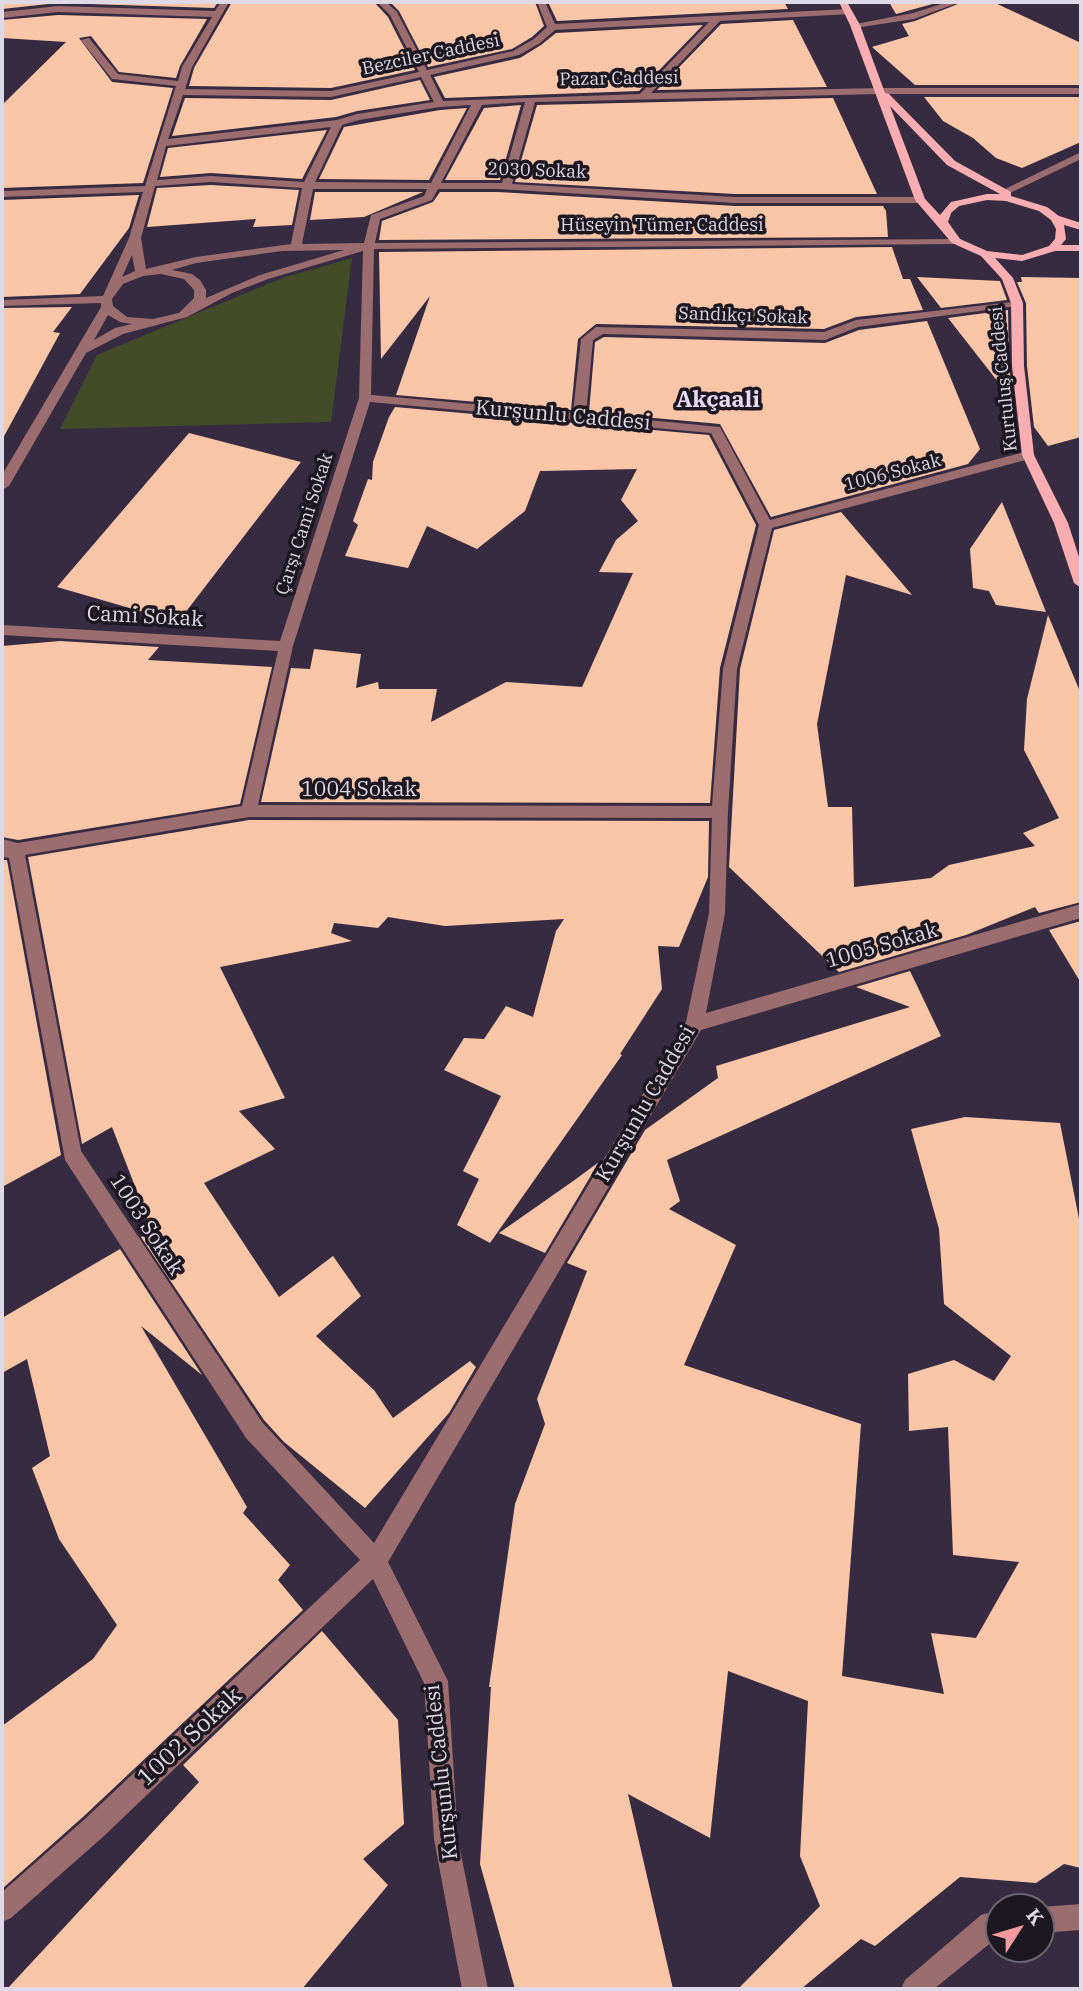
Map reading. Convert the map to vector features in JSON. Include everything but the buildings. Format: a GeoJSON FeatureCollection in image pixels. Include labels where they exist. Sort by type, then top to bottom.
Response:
{"type":"FeatureCollection","features":[{"type":"Feature","properties":{"kind":"main road"},"geometry":{"type":"LineString","coordinates":[[843,2],[855,25],[920,200],[956,241],[985,254],[1022,258],[1053,248],[1081,248]]}},
{"type":"Feature","properties":{"kind":"main road"},"geometry":{"type":"LineString","coordinates":[[880,90],[944,157],[968,175],[1043,209],[1055,218],[1081,227]]}},
{"type":"Feature","properties":{"kind":"main road"},"geometry":{"type":"LineString","coordinates":[[946,228],[943,222],[946,212],[955,204],[969,199],[1007,198],[1026,202]]}},
{"type":"Feature","properties":{"kind":"main road"},"geometry":{"type":"LineString","coordinates":[[1053,248],[1060,239],[1061,229],[1055,218]]}},
{"type":"Feature","properties":{"kind":"main road","name":"Kurtuluş Caddesi"},"geometry":{"type":"LineString","coordinates":[[985,254],[1006,278],[1017,303],[1018,366],[1028,455],[1061,523],[1081,583]]}},
{"type":"Feature","properties":{"kind":"street"},"geometry":{"type":"LineString","coordinates":[[2,486],[81,351],[108,299],[135,238],[187,67],[225,2]]}},
{"type":"Feature","properties":{"kind":"street"},"geometry":{"type":"LineString","coordinates":[[381,2],[394,14],[440,104]]}},
{"type":"Feature","properties":{"kind":"street"},"geometry":{"type":"LineString","coordinates":[[541,2],[552,27],[849,12]]}},
{"type":"Feature","properties":{"kind":"street"},"geometry":{"type":"LineString","coordinates":[[855,25],[914,16],[956,2]]}},
{"type":"Feature","properties":{"kind":"street"},"geometry":{"type":"LineString","coordinates":[[2,15],[58,9],[218,14]]}},
{"type":"Feature","properties":{"kind":"street"},"geometry":{"type":"LineString","coordinates":[[643,96],[716,20]]}},
{"type":"Feature","properties":{"kind":"street","name":"Bezciler Caddesi"},"geometry":{"type":"LineString","coordinates":[[86,40],[115,77],[181,88],[257,95],[331,94],[424,71],[516,53],[537,41],[552,27]]}},
{"type":"Feature","properties":{"kind":"street","name":"Pazar Caddesi"},"geometry":{"type":"LineString","coordinates":[[162,143],[338,124],[357,117],[440,104],[531,99],[880,90],[1081,91]]}},
{"type":"Feature","properties":{"kind":"street"},"geometry":{"type":"LineString","coordinates":[[506,187],[531,99]]}},
{"type":"Feature","properties":{"kind":"street"},"geometry":{"type":"LineString","coordinates":[[436,186],[478,102]]}},
{"type":"Feature","properties":{"kind":"street"},"geometry":{"type":"LineString","coordinates":[[296,248],[308,185],[338,124]]}},
{"type":"Feature","properties":{"kind":"street"},"geometry":{"type":"LineString","coordinates":[[1004,192],[1081,155]]}},
{"type":"Feature","properties":{"kind":"street","name":"2030 Sokak"},"geometry":{"type":"LineString","coordinates":[[2,194],[150,186],[211,179],[308,185],[506,187],[735,200],[920,200]]}},
{"type":"Feature","properties":{"kind":"street","name":"Çarşı Cami Sokak"},"geometry":{"type":"LineString","coordinates":[[248,811],[286,646],[365,398],[369,246],[374,217],[428,198],[436,186]]}},
{"type":"Feature","properties":{"kind":"street"},"geometry":{"type":"LineString","coordinates":[[135,238],[147,272]]}},
{"type":"Feature","properties":{"kind":"street","name":"Hüseyin Tümer Caddesi"},"geometry":{"type":"LineString","coordinates":[[369,246],[956,241]]}},
{"type":"Feature","properties":{"kind":"street"},"geometry":{"type":"LineString","coordinates":[[108,299],[119,282],[196,260],[296,248],[369,246]]}},
{"type":"Feature","properties":{"kind":"street"},"geometry":{"type":"LineString","coordinates":[[81,351],[119,331],[183,314],[264,277],[369,246]]}},
{"type":"Feature","properties":{"kind":"street"},"geometry":{"type":"LineString","coordinates":[[147,272],[175,272],[196,282],[200,299],[183,314]]}},
{"type":"Feature","properties":{"kind":"street"},"geometry":{"type":"LineString","coordinates":[[2,303],[108,299]]}},
{"type":"Feature","properties":{"kind":"street"},"geometry":{"type":"LineString","coordinates":[[108,299],[113,314],[124,320],[153,323]]}},
{"type":"Feature","properties":{"kind":"street","name":"Sandıkçı Sokak"},"geometry":{"type":"LineString","coordinates":[[579,417],[587,339],[600,330],[825,336],[856,324],[1017,303]]}},
{"type":"Feature","properties":{"kind":"street","name":"Kurşunlu Caddesi"},"geometry":{"type":"LineString","coordinates":[[365,398],[716,430],[766,525],[730,669],[720,812],[718,913],[695,1024],[376,1561],[436,1681],[446,1839],[475,1989]]}},
{"type":"Feature","properties":{"kind":"street","name":"1006 Sokak"},"geometry":{"type":"LineString","coordinates":[[766,525],[1028,455]]}},
{"type":"Feature","properties":{"kind":"street","name":"Cami Sokak"},"geometry":{"type":"LineString","coordinates":[[2,630],[286,646]]}},
{"type":"Feature","properties":{"kind":"street","name":"1004 Sokak"},"geometry":{"type":"LineString","coordinates":[[6,849],[248,811],[720,812]]}},
{"type":"Feature","properties":{"kind":"street","name":"1003 Sokak"},"geometry":{"type":"LineString","coordinates":[[6,849],[72,1154],[254,1430],[376,1561]]}},
{"type":"Feature","properties":{"kind":"street","name":"1005 Sokak"},"geometry":{"type":"LineString","coordinates":[[695,1024],[1081,912]]}},
{"type":"Feature","properties":{"kind":"street","name":"1002 Sokak"},"geometry":{"type":"LineString","coordinates":[[2,1909],[95,1827],[376,1561]]}},
{"type":"Feature","properties":{"kind":"street"},"geometry":{"type":"LineString","coordinates":[[1055,1919],[1081,1917]]}},
{"type":"Feature","properties":{"kind":"street"},"geometry":{"type":"LineString","coordinates":[[914,1989],[985,1928]]}},
{"type":"Feature","properties":{"kind":"green space"},"geometry":{"type":"Polygon","coordinates":[[[352,258],[331,422],[60,429],[97,355],[282,278],[352,258]]]}},
{"type":"Feature","properties":{"kind":"district","name":"Akçaali"},"geometry":{"type":"Point","coordinates":[718,400]}}]}
